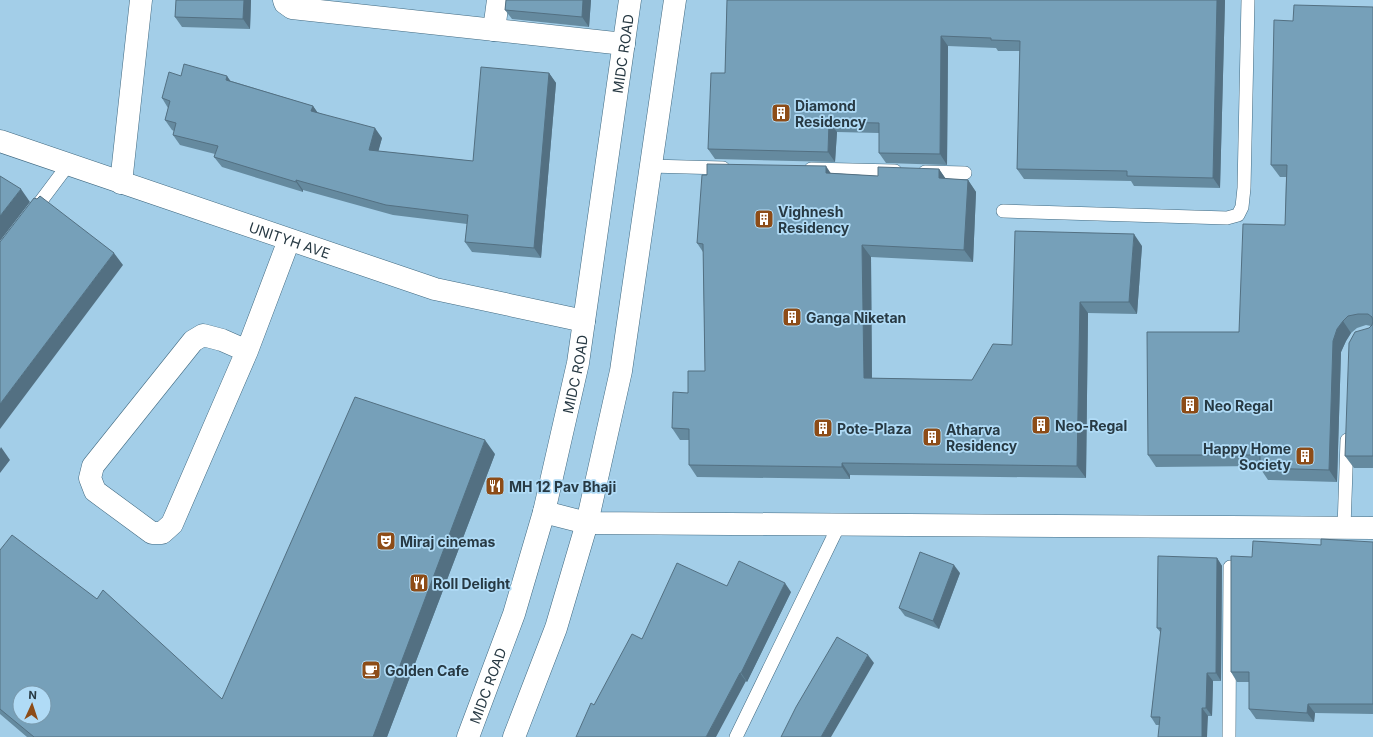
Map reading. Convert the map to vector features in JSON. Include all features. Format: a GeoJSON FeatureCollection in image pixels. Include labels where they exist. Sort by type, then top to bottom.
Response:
{"type":"FeatureCollection","features":[{"type":"Feature","properties":{"kind":"street"},"geometry":{"type":"LineString","coordinates":[[121,183],[141,0]]}},
{"type":"Feature","properties":{"kind":"street"},"geometry":{"type":"LineString","coordinates":[[284,0],[285,3],[292,8],[378,9],[494,30],[624,44]]}},
{"type":"Feature","properties":{"kind":"street"},"geometry":{"type":"LineString","coordinates":[[494,30],[498,0]]}},
{"type":"Feature","properties":{"kind":"street","name":"MIDC ROAD"},"geometry":{"type":"LineString","coordinates":[[468,737],[514,614],[544,512],[578,363],[630,0]]}},
{"type":"Feature","properties":{"kind":"street"},"geometry":{"type":"LineString","coordinates":[[514,737],[556,628],[587,523],[621,371],[675,0]]}},
{"type":"Feature","properties":{"kind":"street","name":"UNITYH AVE"},"geometry":{"type":"LineString","coordinates":[[0,141],[435,289],[584,321]]}},
{"type":"Feature","properties":{"kind":"street"},"geometry":{"type":"LineString","coordinates":[[247,351],[222,340],[203,335],[193,341],[93,466],[90,478],[95,491],[152,533],[162,533],[172,524],[247,351],[289,240]]}},
{"type":"Feature","properties":{"kind":"street"},"geometry":{"type":"LineString","coordinates":[[544,512],[587,523],[1373,528]]}},
{"type":"Feature","properties":{"kind":"lane"},"geometry":{"type":"LineString","coordinates":[[1004,211],[1227,218],[1238,214],[1242,207],[1244,188],[1248,0]]}},
{"type":"Feature","properties":{"kind":"lane"},"geometry":{"type":"LineString","coordinates":[[24,223],[68,165]]}},
{"type":"Feature","properties":{"kind":"lane"},"geometry":{"type":"LineString","coordinates":[[650,166],[733,168]]}},
{"type":"Feature","properties":{"kind":"lane"},"geometry":{"type":"LineString","coordinates":[[797,169],[965,173]]}},
{"type":"Feature","properties":{"kind":"lane"},"geometry":{"type":"LineString","coordinates":[[1344,528],[1347,429]]}},
{"type":"Feature","properties":{"kind":"lane"},"geometry":{"type":"LineString","coordinates":[[736,737],[839,525]]}},
{"type":"Feature","properties":{"kind":"lane"},"geometry":{"type":"LineString","coordinates":[[1229,737],[1230,567]]}},
{"type":"Feature","properties":{"kind":"building"},"geometry":{"type":"Polygon","coordinates":[[[176,0],[244,0],[243,19],[175,17],[176,0]]]}},
{"type":"Feature","properties":{"kind":"building"},"geometry":{"type":"Polygon","coordinates":[[[506,0],[583,0],[582,17],[505,10],[506,0]]]}},
{"type":"Feature","properties":{"kind":"building"},"geometry":{"type":"Polygon","coordinates":[[[727,0],[1217,0],[1213,178],[1127,176],[1127,171],[1017,169],[1020,41],[991,40],[991,38],[941,36],[940,154],[879,153],[879,123],[829,122],[828,152],[708,149],[711,73],[725,73],[727,0]]]}},
{"type":"Feature","properties":{"kind":"building"},"geometry":{"type":"Polygon","coordinates":[[[1294,5],[1373,7],[1373,321],[1372,317],[1368,314],[1348,316],[1337,329],[1333,341],[1329,470],[1260,468],[1260,455],[1148,455],[1147,332],[1239,332],[1243,224],[1285,225],[1287,165],[1271,165],[1274,20],[1293,21],[1294,5]]]}},
{"type":"Feature","properties":{"kind":"building"},"geometry":{"type":"Polygon","coordinates":[[[184,64],[227,76],[226,80],[313,106],[311,111],[375,128],[369,150],[473,161],[481,67],[549,73],[534,248],[465,242],[468,215],[386,205],[296,180],[296,182],[214,157],[218,146],[173,135],[176,123],[165,120],[170,101],[162,98],[169,72],[181,76],[184,64]]]}},
{"type":"Feature","properties":{"kind":"building"},"geometry":{"type":"Polygon","coordinates":[[[707,164],[826,166],[826,173],[878,176],[878,167],[939,169],[939,178],[968,180],[964,250],[862,245],[864,378],[972,380],[993,344],[1012,345],[1015,231],[1134,234],[1129,302],[1080,302],[1077,466],[842,463],[842,467],[689,465],[689,429],[672,428],[673,392],[688,393],[688,371],[705,371],[703,244],[697,243],[702,175],[707,175],[707,164]]]}},
{"type":"Feature","properties":{"kind":"building"},"geometry":{"type":"Polygon","coordinates":[[[0,176],[21,189],[0,216],[0,176]]]}},
{"type":"Feature","properties":{"kind":"building"},"geometry":{"type":"Polygon","coordinates":[[[40,196],[114,253],[0,404],[0,242],[34,198],[37,199],[40,196]]]}},
{"type":"Feature","properties":{"kind":"building"},"geometry":{"type":"Polygon","coordinates":[[[1373,321],[1373,456],[1345,456],[1349,343],[1355,332],[1369,328],[1373,321]]]}},
{"type":"Feature","properties":{"kind":"building"},"geometry":{"type":"Polygon","coordinates":[[[355,397],[485,440],[373,737],[34,737],[19,725],[52,725],[52,685],[12,685],[12,719],[0,709],[0,550],[12,535],[97,599],[103,590],[222,699],[355,397]]]}},
{"type":"Feature","properties":{"kind":"building"},"geometry":{"type":"Polygon","coordinates":[[[1321,539],[1373,542],[1373,704],[1308,704],[1307,713],[1249,709],[1249,672],[1231,672],[1231,556],[1252,557],[1253,541],[1321,545],[1321,539]]]}},
{"type":"Feature","properties":{"kind":"building"},"geometry":{"type":"Polygon","coordinates":[[[920,552],[954,565],[933,621],[899,608],[920,552]]]}},
{"type":"Feature","properties":{"kind":"building"},"geometry":{"type":"Polygon","coordinates":[[[1158,556],[1217,558],[1216,673],[1207,673],[1206,708],[1202,708],[1202,737],[1158,737],[1160,717],[1151,717],[1161,628],[1157,628],[1158,556]]]}},
{"type":"Feature","properties":{"kind":"building"},"geometry":{"type":"Polygon","coordinates":[[[739,561],[785,583],[741,673],[706,737],[576,737],[591,703],[594,705],[632,634],[642,639],[677,563],[727,586],[739,561]]]}},
{"type":"Feature","properties":{"kind":"building"},"geometry":{"type":"Polygon","coordinates":[[[837,637],[868,655],[821,737],[781,737],[796,707],[837,637]]]}},
{"type":"Feature","properties":{"kind":"place","name":"Diamond Residency"},"geometry":{"type":"Point","coordinates":[781,113]}},
{"type":"Feature","properties":{"kind":"place","name":"Vighnesh Residency"},"geometry":{"type":"Point","coordinates":[764,219]}},
{"type":"Feature","properties":{"kind":"place","name":"Ganga Niketan"},"geometry":{"type":"Point","coordinates":[792,317]}},
{"type":"Feature","properties":{"kind":"place","name":"Neo Regal"},"geometry":{"type":"Point","coordinates":[1190,405]}},
{"type":"Feature","properties":{"kind":"place","name":"Neo-Regal"},"geometry":{"type":"Point","coordinates":[1041,425]}},
{"type":"Feature","properties":{"kind":"place","name":"Pote-Plaza"},"geometry":{"type":"Point","coordinates":[823,428]}},
{"type":"Feature","properties":{"kind":"place","name":"Atharva Residency"},"geometry":{"type":"Point","coordinates":[932,437]}},
{"type":"Feature","properties":{"kind":"place","name":"Happy Home Society"},"geometry":{"type":"Point","coordinates":[1305,456]}},
{"type":"Feature","properties":{"kind":"place","name":"MH 12 Pav Bhaji"},"geometry":{"type":"Point","coordinates":[495,486]}},
{"type":"Feature","properties":{"kind":"place","name":"Miraj cinemas"},"geometry":{"type":"Point","coordinates":[386,541]}},
{"type":"Feature","properties":{"kind":"place","name":"Roll Delight"},"geometry":{"type":"Point","coordinates":[419,583]}},
{"type":"Feature","properties":{"kind":"place","name":"Golden Cafe"},"geometry":{"type":"Point","coordinates":[371,670]}}]}
